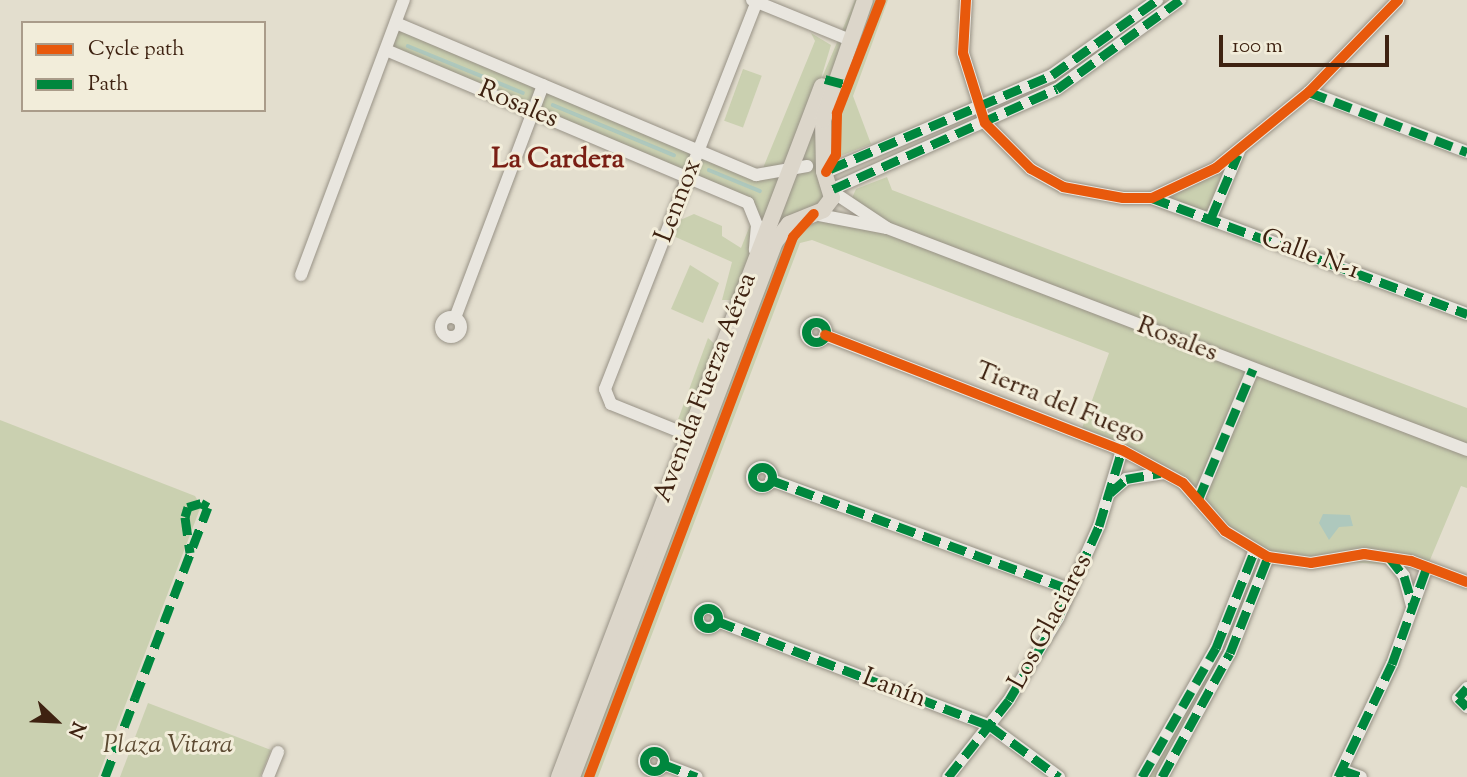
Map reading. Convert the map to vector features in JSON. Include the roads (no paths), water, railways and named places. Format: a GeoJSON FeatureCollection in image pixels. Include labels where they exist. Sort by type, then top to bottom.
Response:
{"type":"FeatureCollection","features":[{"type":"Feature","properties":{"kind":"main road","name":"Avenida Fuerza Aérea"},"geometry":{"type":"LineString","coordinates":[[572,777],[775,242],[789,223],[812,214],[833,191],[825,172],[823,120],[855,0]]}},
{"type":"Feature","properties":{"kind":"main road","name":"Avenida Fuerza Aérea"},"geometry":{"type":"LineString","coordinates":[[559,777],[754,261],[794,174],[845,39],[865,0]]}},
{"type":"Feature","properties":{"kind":"main road"},"geometry":{"type":"LineString","coordinates":[[812,214],[790,204],[794,174],[825,172]]}},
{"type":"Feature","properties":{"kind":"street"},"geometry":{"type":"LineString","coordinates":[[301,275],[404,0]]}},
{"type":"Feature","properties":{"kind":"street"},"geometry":{"type":"LineString","coordinates":[[966,0],[963,53],[976,108],[985,123],[1031,169],[1063,187],[1094,196],[1152,198],[1240,150],[1309,92],[1398,0]]}},
{"type":"Feature","properties":{"kind":"street"},"geometry":{"type":"LineString","coordinates":[[833,191],[1057,89],[1157,20],[1180,0]]}},
{"type":"Feature","properties":{"kind":"street"},"geometry":{"type":"LineString","coordinates":[[754,1],[845,39]]}},
{"type":"Feature","properties":{"kind":"street","name":"Lennox"},"geometry":{"type":"LineString","coordinates":[[688,435],[606,400],[605,389],[754,1]]}},
{"type":"Feature","properties":{"kind":"street"},"geometry":{"type":"LineString","coordinates":[[825,172],[1052,75],[1153,4],[1157,20]]}},
{"type":"Feature","properties":{"kind":"street","name":"Rosales"},"geometry":{"type":"LineString","coordinates":[[396,23],[762,176],[794,174]]}},
{"type":"Feature","properties":{"kind":"street","name":"Rosales"},"geometry":{"type":"LineString","coordinates":[[386,50],[688,177],[752,207],[754,261]]}},
{"type":"Feature","properties":{"kind":"street"},"geometry":{"type":"LineString","coordinates":[[454,318],[543,85]]}},
{"type":"Feature","properties":{"kind":"street"},"geometry":{"type":"LineString","coordinates":[[1309,92],[1467,152]]}},
{"type":"Feature","properties":{"kind":"street"},"geometry":{"type":"LineString","coordinates":[[1211,218],[1240,150]]}},
{"type":"Feature","properties":{"kind":"street","name":"Rosales"},"geometry":{"type":"LineString","coordinates":[[833,191],[887,228]]}},
{"type":"Feature","properties":{"kind":"street","name":"Calle N-1"},"geometry":{"type":"LineString","coordinates":[[1152,198],[1467,314]]}},
{"type":"Feature","properties":{"kind":"street","name":"Rosales"},"geometry":{"type":"LineString","coordinates":[[812,214],[887,228],[1467,450]]}},
{"type":"Feature","properties":{"kind":"street","name":"Tierra del Fuego"},"geometry":{"type":"LineString","coordinates":[[825,335],[1122,450],[1167,473],[1254,552]]}},
{"type":"Feature","properties":{"kind":"street"},"geometry":{"type":"LineString","coordinates":[[1198,500],[1253,369]]}},
{"type":"Feature","properties":{"kind":"street","name":"Los Glaciares"},"geometry":{"type":"LineString","coordinates":[[947,777],[990,726],[1072,590],[1110,493],[1122,450]]}},
{"type":"Feature","properties":{"kind":"street"},"geometry":{"type":"LineString","coordinates":[[1110,493],[1149,471],[1167,473]]}},
{"type":"Feature","properties":{"kind":"street"},"geometry":{"type":"LineString","coordinates":[[771,480],[1072,590]]}},
{"type":"Feature","properties":{"kind":"street"},"geometry":{"type":"LineString","coordinates":[[1142,777],[1192,694],[1254,552],[1268,557],[1311,563],[1364,554],[1388,557],[1427,567],[1467,582]]}},
{"type":"Feature","properties":{"kind":"street"},"geometry":{"type":"LineString","coordinates":[[1162,777],[1208,699],[1268,557]]}},
{"type":"Feature","properties":{"kind":"street"},"geometry":{"type":"LineString","coordinates":[[1388,557],[1405,576],[1413,609]]}},
{"type":"Feature","properties":{"kind":"street"},"geometry":{"type":"LineString","coordinates":[[1361,777],[1340,773],[1413,609],[1427,567]]}},
{"type":"Feature","properties":{"kind":"street","name":"Lanín"},"geometry":{"type":"LineString","coordinates":[[717,621],[990,726],[1059,777]]}},
{"type":"Feature","properties":{"kind":"street"},"geometry":{"type":"LineString","coordinates":[[1467,688],[1458,698],[1467,707]]}},
{"type":"Feature","properties":{"kind":"street"},"geometry":{"type":"LineString","coordinates":[[1192,694],[1208,699]]}},
{"type":"Feature","properties":{"kind":"street"},"geometry":{"type":"LineString","coordinates":[[268,777],[278,752]]}},
{"type":"Feature","properties":{"kind":"street"},"geometry":{"type":"LineString","coordinates":[[663,764],[697,777]]}},
{"type":"Feature","properties":{"kind":"waterway"},"geometry":{"type":"LineString","coordinates":[[408,46],[523,93]]}},
{"type":"Feature","properties":{"kind":"waterway"},"geometry":{"type":"LineString","coordinates":[[553,105],[674,155]]}},
{"type":"Feature","properties":{"kind":"waterway"},"geometry":{"type":"LineString","coordinates":[[709,170],[760,191]]}},
{"type":"Feature","properties":{"kind":"district","name":"La Cardera"},"geometry":{"type":"Point","coordinates":[558,160]}},
{"type":"Feature","properties":{"kind":"park label","name":"Plaza Vitara"},"geometry":{"type":"Point","coordinates":[168,746]}}]}
